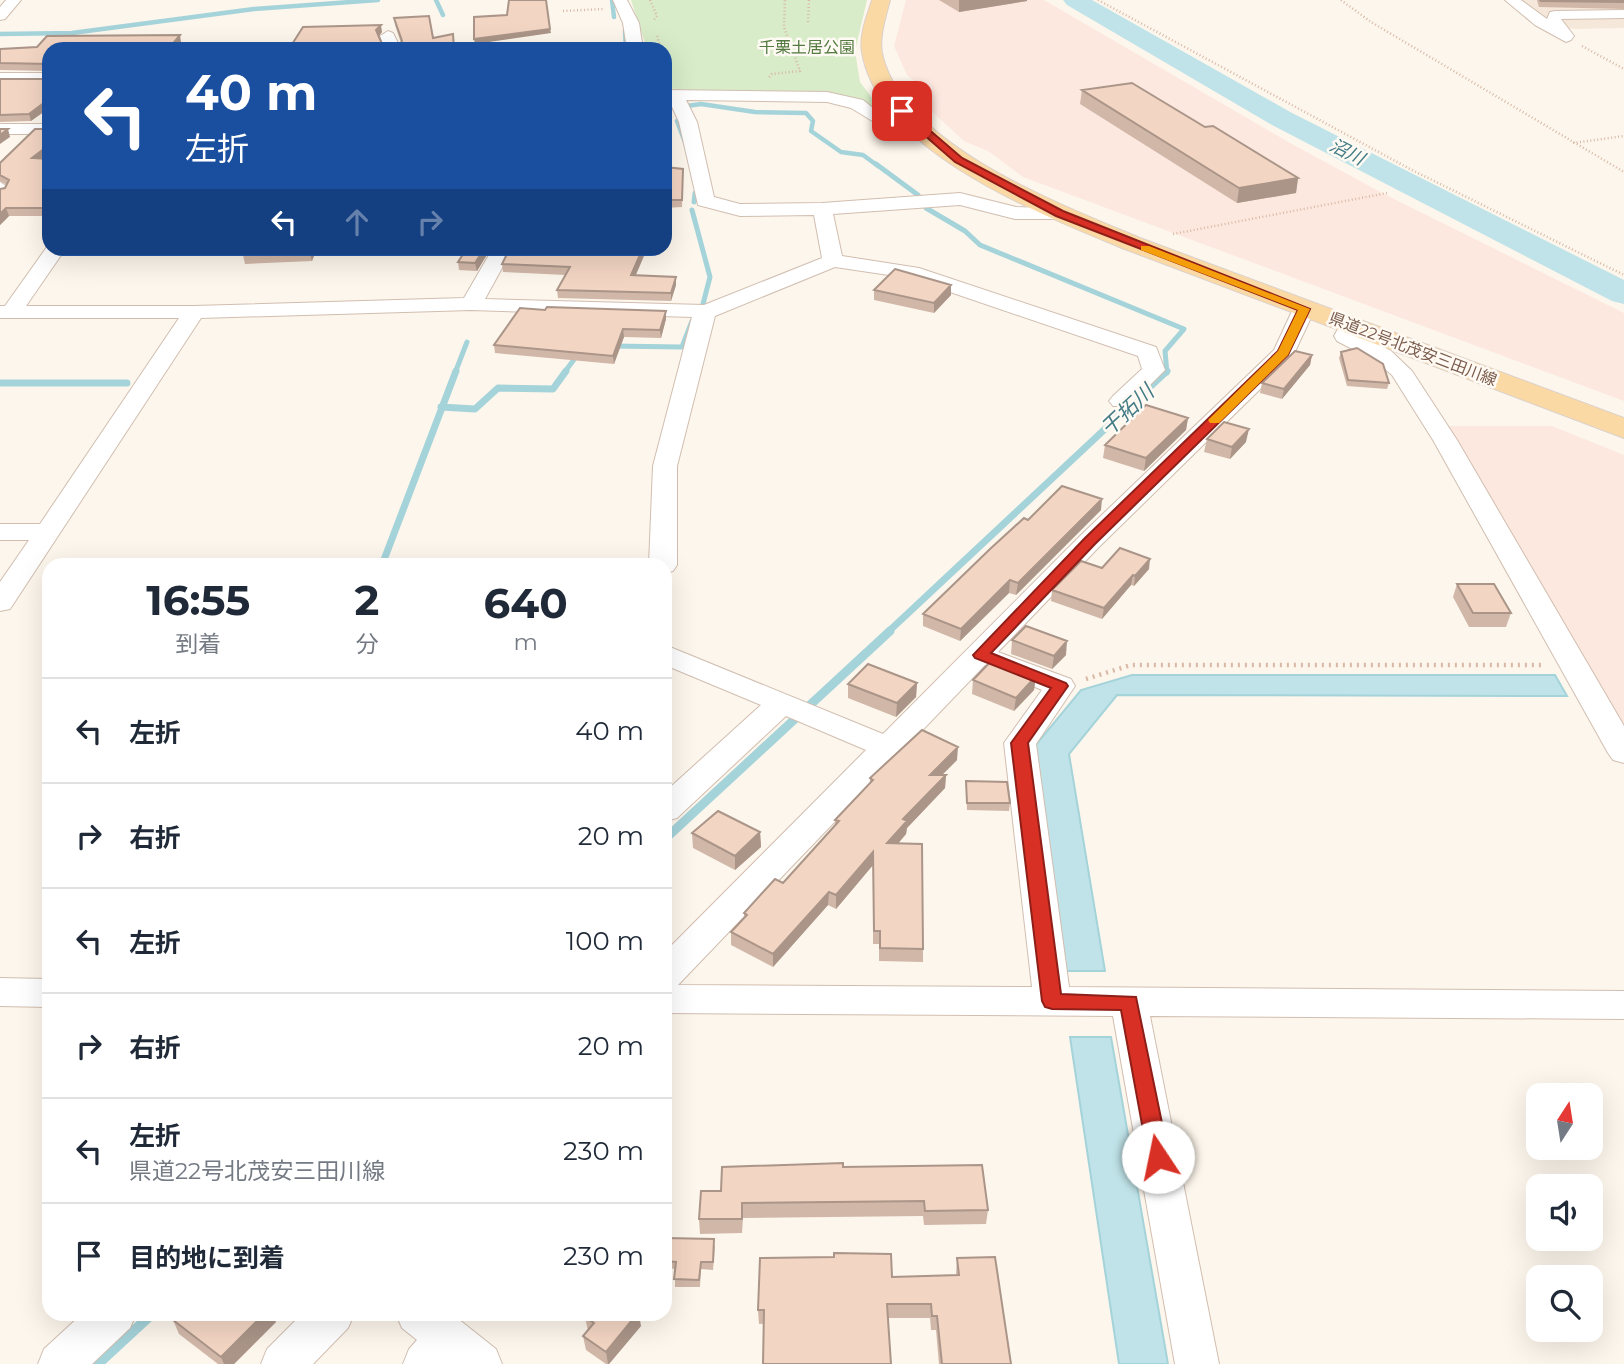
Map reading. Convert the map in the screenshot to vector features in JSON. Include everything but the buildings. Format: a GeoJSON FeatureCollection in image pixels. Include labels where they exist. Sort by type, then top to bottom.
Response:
{"type":"FeatureCollection","features":[{"type":"Feature","properties":{"kind":"main road","name":"県道22号北茂安三田川線"},"geometry":{"type":"LineString","coordinates":[[881,0],[872,52],[882,82],[902,111],[958,160],[1059,214],[1624,429]]}},
{"type":"Feature","properties":{"kind":"street"},"geometry":{"type":"LineString","coordinates":[[0,16],[13,0]]}},
{"type":"Feature","properties":{"kind":"street"},"geometry":{"type":"LineString","coordinates":[[1512,0],[1540,22],[1566,37]]}},
{"type":"Feature","properties":{"kind":"street"},"geometry":{"type":"LineString","coordinates":[[614,4],[622,8],[631,23],[634,42]]}},
{"type":"Feature","properties":{"kind":"street"},"geometry":{"type":"LineString","coordinates":[[1566,37],[1553,18],[1555,15],[1624,14]]}},
{"type":"Feature","properties":{"kind":"street"},"geometry":{"type":"LineString","coordinates":[[0,78],[42,78]]}},
{"type":"Feature","properties":{"kind":"street"},"geometry":{"type":"LineString","coordinates":[[672,96],[827,97],[857,104],[874,117],[910,118]]}},
{"type":"Feature","properties":{"kind":"street"},"geometry":{"type":"LineString","coordinates":[[672,98],[688,122],[705,201],[740,211],[960,200],[1015,213],[1059,214]]}},
{"type":"Feature","properties":{"kind":"street"},"geometry":{"type":"LineString","coordinates":[[0,129],[42,130]]}},
{"type":"Feature","properties":{"kind":"street"},"geometry":{"type":"LineString","coordinates":[[822,209],[834,261]]}},
{"type":"Feature","properties":{"kind":"street"},"geometry":{"type":"LineString","coordinates":[[6,312],[50,256]]}},
{"type":"Feature","properties":{"kind":"street"},"geometry":{"type":"LineString","coordinates":[[471,304],[498,256]]}},
{"type":"Feature","properties":{"kind":"street"},"geometry":{"type":"LineString","coordinates":[[6,312],[194,312],[471,304],[707,311],[834,261],[912,272],[1148,352],[1154,370],[1122,401]]}},
{"type":"Feature","properties":{"kind":"street"},"geometry":{"type":"LineString","coordinates":[[672,968],[1090,541],[1284,353],[1304,309]]}},
{"type":"Feature","properties":{"kind":"street"},"geometry":{"type":"LineString","coordinates":[[663,558],[665,466],[703,316],[707,311]]}},
{"type":"Feature","properties":{"kind":"street"},"geometry":{"type":"LineString","coordinates":[[0,603],[194,312]]}},
{"type":"Feature","properties":{"kind":"street"},"geometry":{"type":"LineString","coordinates":[[1351,326],[1345,335],[1383,356],[1401,371],[1445,440],[1624,753]]}},
{"type":"Feature","properties":{"kind":"street"},"geometry":{"type":"LineString","coordinates":[[0,532],[47,532]]}},
{"type":"Feature","properties":{"kind":"street"},"geometry":{"type":"LineString","coordinates":[[980,655],[1060,686],[1020,743],[1052,1001]]}},
{"type":"Feature","properties":{"kind":"street"},"geometry":{"type":"LineString","coordinates":[[672,657],[887,747]]}},
{"type":"Feature","properties":{"kind":"street"},"geometry":{"type":"LineString","coordinates":[[672,805],[795,710]]}},
{"type":"Feature","properties":{"kind":"street"},"geometry":{"type":"LineString","coordinates":[[0,992],[42,993]]}},
{"type":"Feature","properties":{"kind":"street"},"geometry":{"type":"LineString","coordinates":[[672,999],[1624,1005]]}},
{"type":"Feature","properties":{"kind":"street"},"geometry":{"type":"LineString","coordinates":[[1129,1002],[1197,1364]]}},
{"type":"Feature","properties":{"kind":"street"},"geometry":{"type":"LineString","coordinates":[[60,1364],[106,1321]]}},
{"type":"Feature","properties":{"kind":"street"},"geometry":{"type":"LineString","coordinates":[[283,1364],[325,1321]]}},
{"type":"Feature","properties":{"kind":"path"},"geometry":{"type":"LineString","coordinates":[[765,81],[772,74],[800,71],[785,35],[782,8],[785,0]]}},
{"type":"Feature","properties":{"kind":"path"},"geometry":{"type":"LineString","coordinates":[[808,22],[809,0]]}},
{"type":"Feature","properties":{"kind":"path"},"geometry":{"type":"LineString","coordinates":[[1098,0],[1410,169],[1624,275]]}},
{"type":"Feature","properties":{"kind":"path"},"geometry":{"type":"LineString","coordinates":[[1341,0],[1371,22],[1624,172]]}},
{"type":"Feature","properties":{"kind":"path"},"geometry":{"type":"LineString","coordinates":[[563,11],[614,4]]}},
{"type":"Feature","properties":{"kind":"path"},"geometry":{"type":"LineString","coordinates":[[1566,37],[1624,69]]}},
{"type":"Feature","properties":{"kind":"path"},"geometry":{"type":"LineString","coordinates":[[1571,143],[1624,136]]}},
{"type":"Feature","properties":{"kind":"path"},"geometry":{"type":"LineString","coordinates":[[1168,235],[1387,193]]}},
{"type":"Feature","properties":{"kind":"path"},"geometry":{"type":"LineString","coordinates":[[1060,686],[1131,665],[1573,665]]}},
{"type":"Feature","properties":{"kind":"shaded area"},"geometry":{"type":"Polygon","coordinates":[[[906,0],[1044,0],[1292,144],[1384,194],[1624,313],[1624,401],[1023,177],[988,151],[964,141],[913,94],[924,89],[907,75],[894,46],[906,0]]]}},
{"type":"Feature","properties":{"kind":"shaded area"},"geometry":{"type":"Polygon","coordinates":[[[1517,0],[1624,0],[1624,28],[1575,29],[1551,25],[1517,0]]]}},
{"type":"Feature","properties":{"kind":"shaded area"},"geometry":{"type":"Polygon","coordinates":[[[1444,426],[1552,426],[1624,455],[1624,730],[1444,426]]]}},
{"type":"Feature","properties":{"kind":"green space","name":"千栗土居公園"},"geometry":{"type":"Polygon","coordinates":[[[631,0],[867,0],[855,51],[860,82],[884,114],[876,115],[860,104],[672,89],[672,42],[645,42],[631,0]]]}},
{"type":"Feature","properties":{"kind":"water"},"geometry":{"type":"Polygon","coordinates":[[[1132,675],[1555,675],[1567,696],[1117,695],[1069,754],[1105,971],[1065,971],[1034,747],[1081,690],[1132,675]]]}},
{"type":"Feature","properties":{"kind":"water"},"geometry":{"type":"Polygon","coordinates":[[[1070,1037],[1111,1037],[1168,1364],[1119,1364],[1070,1037]]]}},
{"type":"Feature","properties":{"kind":"waterway"},"geometry":{"type":"LineString","coordinates":[[0,34],[72,33],[254,9],[378,0]]}},
{"type":"Feature","properties":{"kind":"waterway"},"geometry":{"type":"LineString","coordinates":[[436,0],[443,15]]}},
{"type":"Feature","properties":{"kind":"waterway"},"geometry":{"type":"LineString","coordinates":[[612,0],[614,17]]}},
{"type":"Feature","properties":{"kind":"waterway","name":"沼川"},"geometry":{"type":"LineString","coordinates":[[1075,0],[1282,119],[1624,294]]}},
{"type":"Feature","properties":{"kind":"waterway"},"geometry":{"type":"LineString","coordinates":[[625,31],[626,42]]}},
{"type":"Feature","properties":{"kind":"waterway","name":"干拓川"},"geometry":{"type":"LineString","coordinates":[[687,106],[701,104],[755,112],[806,113],[813,121],[811,131],[841,152],[863,155],[878,166]]}},
{"type":"Feature","properties":{"kind":"waterway"},"geometry":{"type":"LineString","coordinates":[[677,121],[686,145]]}},
{"type":"Feature","properties":{"kind":"waterway","name":"干拓川"},"geometry":{"type":"LineString","coordinates":[[876,164],[918,195],[926,208],[965,231],[980,245],[1184,329],[1165,351],[1167,371]]}},
{"type":"Feature","properties":{"kind":"waterway"},"geometry":{"type":"LineString","coordinates":[[694,202],[695,193]]}},
{"type":"Feature","properties":{"kind":"waterway"},"geometry":{"type":"LineString","coordinates":[[692,210],[710,277],[703,304]]}},
{"type":"Feature","properties":{"kind":"waterway"},"geometry":{"type":"LineString","coordinates":[[611,346],[682,347],[692,321]]}},
{"type":"Feature","properties":{"kind":"waterway"},"geometry":{"type":"LineString","coordinates":[[455,373],[467,342]]}},
{"type":"Feature","properties":{"kind":"waterway"},"geometry":{"type":"LineString","coordinates":[[564,373],[578,354]]}},
{"type":"Feature","properties":{"kind":"waterway"},"geometry":{"type":"LineString","coordinates":[[442,407],[456,371]]}},
{"type":"Feature","properties":{"kind":"waterway"},"geometry":{"type":"LineString","coordinates":[[442,407],[475,409],[498,388],[553,389],[566,371]]}},
{"type":"Feature","properties":{"kind":"waterway","name":"干拓川"},"geometry":{"type":"LineString","coordinates":[[888,632],[1167,371]]}},
{"type":"Feature","properties":{"kind":"waterway"},"geometry":{"type":"LineString","coordinates":[[0,383],[127,383]]}},
{"type":"Feature","properties":{"kind":"waterway"},"geometry":{"type":"LineString","coordinates":[[385,558],[442,407]]}},
{"type":"Feature","properties":{"kind":"waterway","name":"干拓川"},"geometry":{"type":"LineString","coordinates":[[672,833],[890,631]]}},
{"type":"Feature","properties":{"kind":"waterway","name":"干拓川"},"geometry":{"type":"LineString","coordinates":[[98,1364],[144,1321]]}},
{"type":"Feature","properties":{"kind":"slow traffic"},"geometry":{"type":"LineString","coordinates":[[1145,248],[1304,309],[1284,353],[1214,420]]}},
{"type":"Feature","properties":{"kind":"route"},"geometry":{"type":"LineString","coordinates":[[902,111],[958,160],[1059,214],[1304,309],[1284,353],[1090,541],[980,655],[1060,686],[1020,743],[1052,1001],[1129,1002],[1158,1157]]}}]}
